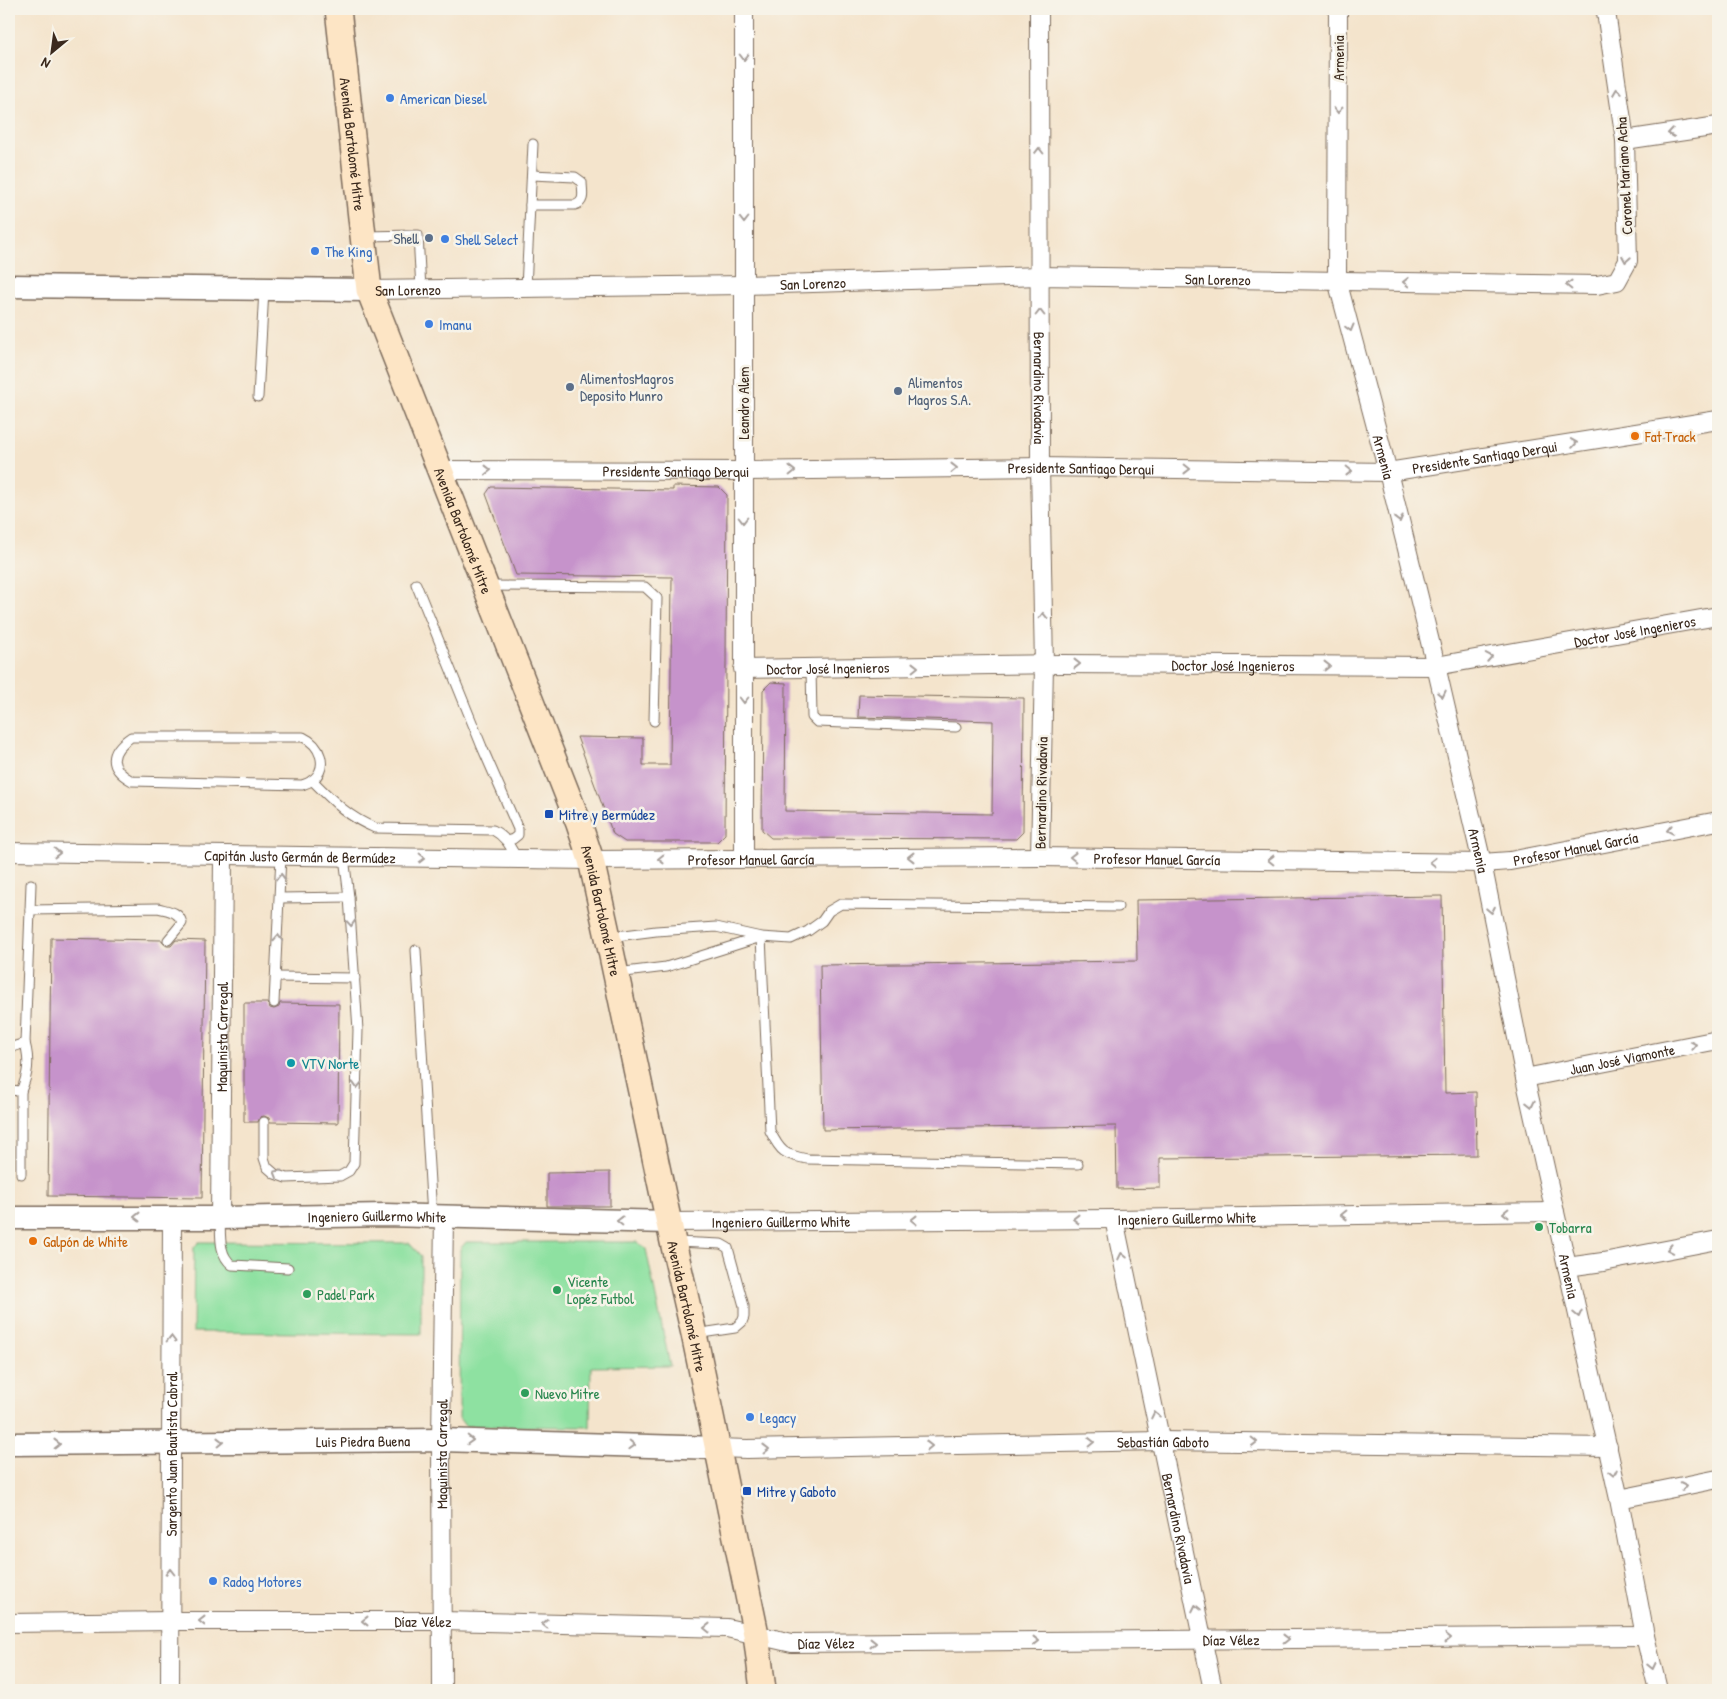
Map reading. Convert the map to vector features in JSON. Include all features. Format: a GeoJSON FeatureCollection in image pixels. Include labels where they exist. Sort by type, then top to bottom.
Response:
{"type":"FeatureCollection","features":[{"type":"Feature","properties":{"kind":"main road","name":"Avenida Bartolomé Mitre"},"geometry":{"type":"LineString","coordinates":[[338,9],[368,290],[579,824],[591,860],[718,1448],[756,1634],[763,1690]]}},
{"type":"Feature","properties":{"kind":"street","name":"Leandro Alem"},"geometry":{"type":"LineString","coordinates":[[744,9],[744,858]]}},
{"type":"Feature","properties":{"kind":"street","name":"Bernardino Rivadavia"},"geometry":{"type":"LineString","coordinates":[[1039,9],[1040,467],[1044,665],[1040,857]]}},
{"type":"Feature","properties":{"kind":"street","name":"Armenia"},"geometry":{"type":"LineString","coordinates":[[1338,9],[1337,280],[1388,472],[1482,862],[1525,1078],[1608,1447],[1645,1636],[1658,1690]]}},
{"type":"Feature","properties":{"kind":"street","name":"Coronel Mariano Acha"},"geometry":{"type":"LineString","coordinates":[[1604,9],[1606,12],[1624,140],[1628,261],[1617,281]]}},
{"type":"Feature","properties":{"kind":"street"},"geometry":{"type":"LineString","coordinates":[[1624,140],[1718,126]]}},
{"type":"Feature","properties":{"kind":"street","name":"San Lorenzo"},"geometry":{"type":"LineString","coordinates":[[9,286],[368,290],[744,285],[1040,276],[1597,285],[1617,281]]}},
{"type":"Feature","properties":{"kind":"street","name":"Presidente Santiago Derqui"},"geometry":{"type":"LineString","coordinates":[[440,470],[743,471],[1040,467],[1388,472],[1718,420]]}},
{"type":"Feature","properties":{"kind":"street","name":"Doctor José Ingenieros"},"geometry":{"type":"LineString","coordinates":[[743,669],[1044,665],[1436,666],[1718,616]]}},
{"type":"Feature","properties":{"kind":"street","name":"Profesor Manuel García"},"geometry":{"type":"LineString","coordinates":[[591,860],[1040,857],[1482,862],[1510,861],[1718,821]]}},
{"type":"Feature","properties":{"kind":"street","name":"Capitán Justo Germán de Bermúdez"},"geometry":{"type":"LineString","coordinates":[[9,852],[591,860]]}},
{"type":"Feature","properties":{"kind":"street","name":"Maquinista Carregal"},"geometry":{"type":"LineString","coordinates":[[220,1218],[223,856]]}},
{"type":"Feature","properties":{"kind":"street","name":"Juan José Viamonte"},"geometry":{"type":"LineString","coordinates":[[1525,1078],[1718,1040]]}},
{"type":"Feature","properties":{"kind":"street","name":"Ingeniero Guillermo White"},"geometry":{"type":"LineString","coordinates":[[9,1218],[438,1216],[671,1232],[1114,1219],[1555,1212]]}},
{"type":"Feature","properties":{"kind":"street","name":"Maquinista Carregal"},"geometry":{"type":"LineString","coordinates":[[438,1216],[442,1690]]}},
{"type":"Feature","properties":{"kind":"street","name":"Sargento Juan Bautista Cabral"},"geometry":{"type":"LineString","coordinates":[[170,1690],[172,1217]]}},
{"type":"Feature","properties":{"kind":"street","name":"Bernardino Rivadavia"},"geometry":{"type":"LineString","coordinates":[[1114,1219],[1214,1690]]}},
{"type":"Feature","properties":{"kind":"street"},"geometry":{"type":"LineString","coordinates":[[1567,1267],[1718,1240]]}},
{"type":"Feature","properties":{"kind":"street","name":"Luis Piedra Buena"},"geometry":{"type":"LineString","coordinates":[[9,1444],[441,1440],[718,1448]]}},
{"type":"Feature","properties":{"kind":"street","name":"Sebastián Gaboto"},"geometry":{"type":"LineString","coordinates":[[718,1448],[1160,1441],[1608,1447]]}},
{"type":"Feature","properties":{"kind":"street"},"geometry":{"type":"LineString","coordinates":[[1619,1499],[1718,1479]]}},
{"type":"Feature","properties":{"kind":"street","name":"Díaz Vélez"},"geometry":{"type":"LineString","coordinates":[[9,1623],[442,1621],[727,1628],[792,1643],[1645,1636]]}},
{"type":"Feature","properties":{"kind":"lane"},"geometry":{"type":"LineString","coordinates":[[526,288],[533,144]]}},
{"type":"Feature","properties":{"kind":"lane"},"geometry":{"type":"LineString","coordinates":[[530,205],[575,205],[580,204],[583,200],[582,182],[579,178],[532,175]]}},
{"type":"Feature","properties":{"kind":"lane"},"geometry":{"type":"LineString","coordinates":[[362,236],[418,235],[422,289]]}},
{"type":"Feature","properties":{"kind":"lane"},"geometry":{"type":"LineString","coordinates":[[258,397],[264,288]]}},
{"type":"Feature","properties":{"kind":"lane"},"geometry":{"type":"LineString","coordinates":[[416,584],[482,747],[518,829],[518,835],[507,841]]}},
{"type":"Feature","properties":{"kind":"lane"},"geometry":{"type":"LineString","coordinates":[[485,586],[644,587],[656,598],[654,721]]}},
{"type":"Feature","properties":{"kind":"lane"},"geometry":{"type":"LineString","coordinates":[[811,668],[812,717],[817,722],[956,727]]}},
{"type":"Feature","properties":{"kind":"lane"},"geometry":{"type":"LineString","coordinates":[[131,737],[304,737],[313,741],[318,748],[321,759],[319,772],[312,780],[302,785],[132,781],[121,775],[116,768],[114,757],[119,746],[131,737]]}},
{"type":"Feature","properties":{"kind":"lane"},"geometry":{"type":"LineString","coordinates":[[312,780],[334,803],[360,822],[376,828],[493,830],[502,835],[507,841],[516,859]]}},
{"type":"Feature","properties":{"kind":"lane"},"geometry":{"type":"LineString","coordinates":[[274,1003],[281,856]]}},
{"type":"Feature","properties":{"kind":"lane"},"geometry":{"type":"LineString","coordinates":[[264,1122],[264,1158],[268,1167],[275,1174],[286,1178],[340,1176],[349,1171],[354,1164],[358,1030],[349,897],[344,857]]}},
{"type":"Feature","properties":{"kind":"lane"},"geometry":{"type":"LineString","coordinates":[[21,1174],[21,1091],[29,1066],[25,1043],[31,884]]}},
{"type":"Feature","properties":{"kind":"lane"},"geometry":{"type":"LineString","coordinates":[[280,898],[349,897]]}},
{"type":"Feature","properties":{"kind":"lane"},"geometry":{"type":"LineString","coordinates":[[608,937],[656,931],[716,927],[761,937],[791,939],[808,931],[822,921],[829,911],[841,904],[1118,907]]}},
{"type":"Feature","properties":{"kind":"lane"},"geometry":{"type":"LineString","coordinates":[[30,910],[158,908],[174,912],[181,918],[182,923],[168,940]]}},
{"type":"Feature","properties":{"kind":"lane"},"geometry":{"type":"LineString","coordinates":[[616,972],[666,967],[761,937]]}},
{"type":"Feature","properties":{"kind":"lane"},"geometry":{"type":"LineString","coordinates":[[761,937],[770,1131],[778,1147],[789,1155],[807,1159],[1078,1164]]}},
{"type":"Feature","properties":{"kind":"lane"},"geometry":{"type":"LineString","coordinates":[[416,950],[438,1216]]}},
{"type":"Feature","properties":{"kind":"lane"},"geometry":{"type":"LineString","coordinates":[[276,977],[355,978]]}},
{"type":"Feature","properties":{"kind":"lane"},"geometry":{"type":"LineString","coordinates":[[9,1048],[25,1043]]}},
{"type":"Feature","properties":{"kind":"lane"},"geometry":{"type":"LineString","coordinates":[[9,1090],[21,1091]]}},
{"type":"Feature","properties":{"kind":"lane"},"geometry":{"type":"LineString","coordinates":[[220,1218],[222,1254],[225,1260],[232,1265],[288,1268]]}},
{"type":"Feature","properties":{"kind":"lane"},"geometry":{"type":"LineString","coordinates":[[671,1232],[721,1244],[728,1248],[744,1306],[742,1322],[735,1328],[694,1334]]}},
{"type":"Feature","properties":{"kind":"green space","name":"Padel Park"},"geometry":{"type":"Polygon","coordinates":[[[199,1242],[409,1243],[421,1256],[421,1334],[193,1332],[194,1247],[199,1242]]]}},
{"type":"Feature","properties":{"kind":"green space"},"geometry":{"type":"Polygon","coordinates":[[[466,1242],[637,1242],[646,1249],[670,1366],[591,1367],[590,1427],[465,1426],[459,1418],[460,1249],[466,1242]]]}},
{"type":"Feature","properties":{"kind":"building"},"geometry":{"type":"Polygon","coordinates":[[[673,486],[719,487],[727,495],[725,834],[717,842],[625,842],[613,834],[577,737],[643,738],[643,765],[670,765],[672,577],[516,575],[486,494],[491,487],[673,490],[673,486]]]}},
{"type":"Feature","properties":{"kind":"building"},"geometry":{"type":"Polygon","coordinates":[[[771,682],[786,683],[785,811],[992,814],[993,721],[858,717],[859,695],[1024,698],[1023,832],[1016,839],[771,838],[762,830],[763,690],[771,682]]]}},
{"type":"Feature","properties":{"kind":"building"},"geometry":{"type":"Polygon","coordinates":[[[1442,896],[1445,1093],[1476,1092],[1477,1155],[1160,1158],[1160,1188],[1117,1189],[1116,1126],[823,1130],[820,965],[1137,961],[1136,900],[1442,896]]]}},
{"type":"Feature","properties":{"kind":"building"},"geometry":{"type":"Polygon","coordinates":[[[51,938],[162,940],[167,946],[171,946],[176,940],[205,941],[202,1198],[48,1196],[51,938]]]}},
{"type":"Feature","properties":{"kind":"building","name":"VTV Norte"},"geometry":{"type":"Polygon","coordinates":[[[244,1003],[268,1003],[270,1008],[274,1009],[279,1007],[280,1003],[339,1004],[338,1123],[270,1122],[269,1118],[264,1116],[260,1117],[258,1122],[244,1122],[244,1003]]]}},
{"type":"Feature","properties":{"kind":"building"},"geometry":{"type":"Polygon","coordinates":[[[610,1172],[610,1206],[547,1206],[547,1173],[610,1172]]]}},
{"type":"Feature","properties":{"kind":"place","name":"American Diesel"},"geometry":{"type":"Point","coordinates":[390,98]}},
{"type":"Feature","properties":{"kind":"place","name":"Shell"},"geometry":{"type":"Point","coordinates":[429,238]}},
{"type":"Feature","properties":{"kind":"place","name":"Shell Select"},"geometry":{"type":"Point","coordinates":[445,239]}},
{"type":"Feature","properties":{"kind":"place","name":"The King"},"geometry":{"type":"Point","coordinates":[315,251]}},
{"type":"Feature","properties":{"kind":"place","name":"Imanu"},"geometry":{"type":"Point","coordinates":[429,324]}},
{"type":"Feature","properties":{"kind":"place","name":"AlimentosMagros Deposito Munro"},"geometry":{"type":"Point","coordinates":[570,387]}},
{"type":"Feature","properties":{"kind":"place","name":"Alimentos Magros S.A."},"geometry":{"type":"Point","coordinates":[898,391]}},
{"type":"Feature","properties":{"kind":"place","name":"Fat Track"},"geometry":{"type":"Point","coordinates":[1635,436]}},
{"type":"Feature","properties":{"kind":"place","name":"Mitre y Bermúdez"},"geometry":{"type":"Point","coordinates":[549,814]}},
{"type":"Feature","properties":{"kind":"place","name":"VTV Norte"},"geometry":{"type":"Point","coordinates":[291,1063]}},
{"type":"Feature","properties":{"kind":"place","name":"Tobarra"},"geometry":{"type":"Point","coordinates":[1539,1227]}},
{"type":"Feature","properties":{"kind":"place","name":"Galpón de White"},"geometry":{"type":"Point","coordinates":[33,1241]}},
{"type":"Feature","properties":{"kind":"place","name":"Vicente Lopéz Futbol"},"geometry":{"type":"Point","coordinates":[557,1290]}},
{"type":"Feature","properties":{"kind":"place","name":"Padel Park"},"geometry":{"type":"Point","coordinates":[307,1294]}},
{"type":"Feature","properties":{"kind":"place","name":"Nuevo Mitre"},"geometry":{"type":"Point","coordinates":[525,1393]}},
{"type":"Feature","properties":{"kind":"place","name":"Legacy"},"geometry":{"type":"Point","coordinates":[750,1417]}},
{"type":"Feature","properties":{"kind":"place","name":"Mitre y Gaboto"},"geometry":{"type":"Point","coordinates":[747,1491]}},
{"type":"Feature","properties":{"kind":"place","name":"Radog Motores"},"geometry":{"type":"Point","coordinates":[213,1581]}}]}
